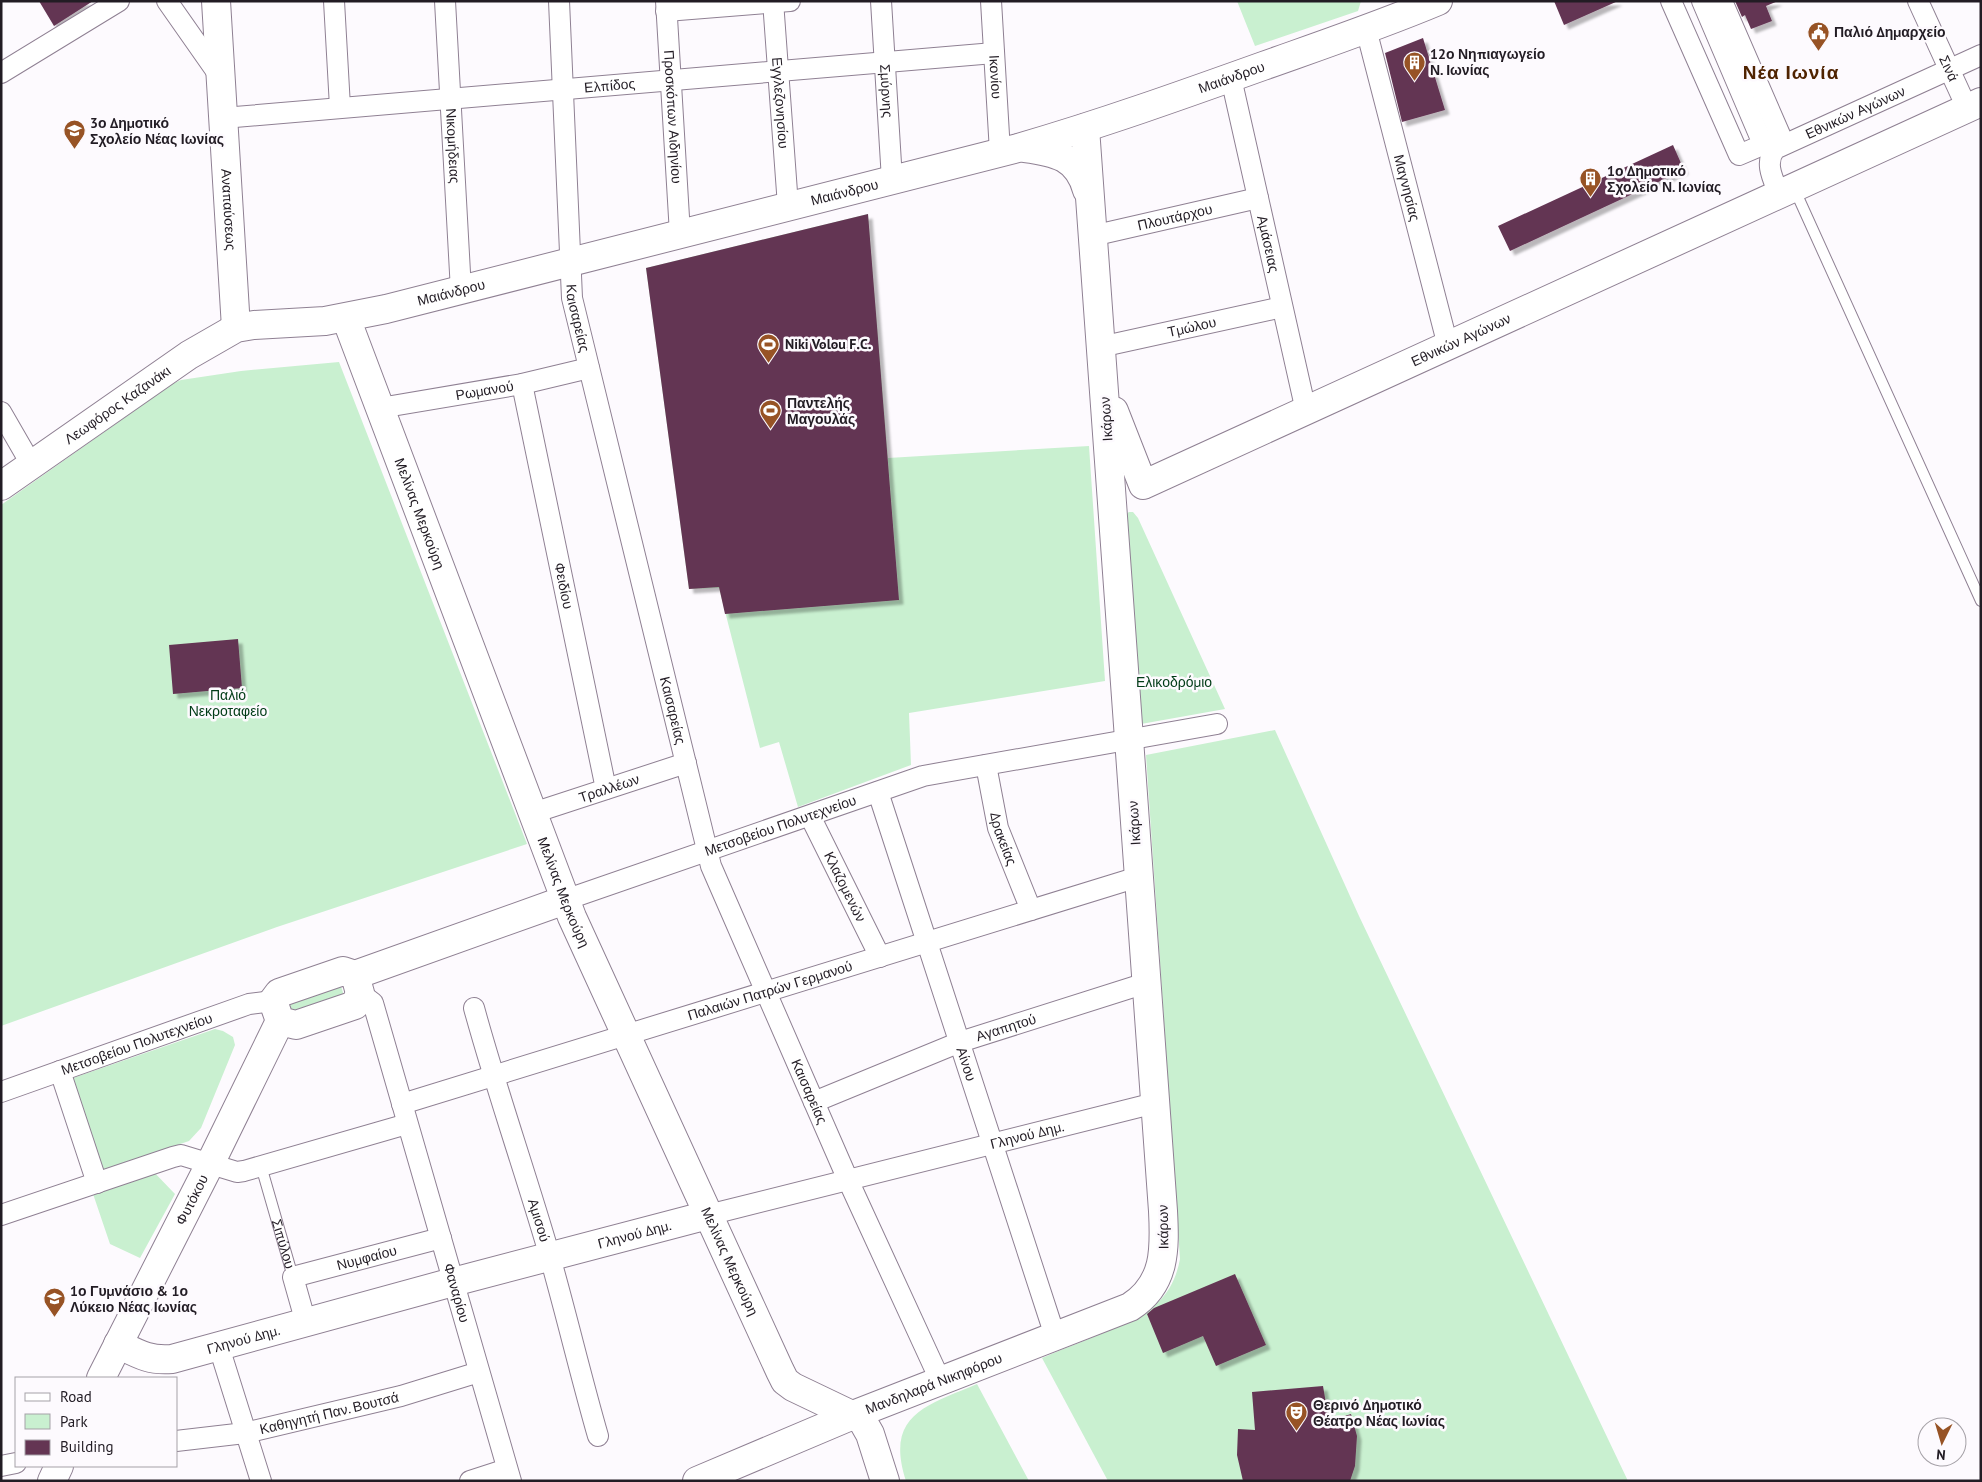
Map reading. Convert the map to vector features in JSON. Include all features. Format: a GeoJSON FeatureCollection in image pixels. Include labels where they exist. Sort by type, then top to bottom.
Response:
{"type":"FeatureCollection","features":[{"type":"Feature","properties":{"kind":"street"},"geometry":{"type":"LineString","coordinates":[[1,73],[119,1]]}},
{"type":"Feature","properties":{"kind":"street"},"geometry":{"type":"LineString","coordinates":[[167,1],[221,78]]}},
{"type":"Feature","properties":{"kind":"street","name":"Αναπαύσεως"},"geometry":{"type":"LineString","coordinates":[[216,1],[236,328]]}},
{"type":"Feature","properties":{"kind":"street"},"geometry":{"type":"LineString","coordinates":[[334,1],[340,107]]}},
{"type":"Feature","properties":{"kind":"street","name":"Νικομήδειας"},"geometry":{"type":"LineString","coordinates":[[445,1],[462,291]]}},
{"type":"Feature","properties":{"kind":"street","name":"Καισαρείας"},"geometry":{"type":"LineString","coordinates":[[559,1],[572,298],[707,852],[714,877],[848,1180],[940,1380]]}},
{"type":"Feature","properties":{"kind":"street","name":"Σμύρνης"},"geometry":{"type":"LineString","coordinates":[[880,1],[892,180]]}},
{"type":"Feature","properties":{"kind":"street","name":"Ικονίου"},"geometry":{"type":"LineString","coordinates":[[991,1],[994,53],[1009,150]]}},
{"type":"Feature","properties":{"kind":"street","name":"Μαιάνδρου"},"geometry":{"type":"LineString","coordinates":[[236,328],[260,324],[304,324],[346,318],[462,291],[1009,150],[1085,128],[1366,29],[1396,9],[1438,1]]}},
{"type":"Feature","properties":{"kind":"street"},"geometry":{"type":"LineString","coordinates":[[1670,1],[1739,155],[1781,137],[1722,1]]}},
{"type":"Feature","properties":{"kind":"street"},"geometry":{"type":"LineString","coordinates":[[1702,1],[1763,144]]}},
{"type":"Feature","properties":{"kind":"street","name":"Σινά"},"geometry":{"type":"LineString","coordinates":[[1918,1],[1950,69],[1974,105]]}},
{"type":"Feature","properties":{"kind":"street"},"geometry":{"type":"LineString","coordinates":[[666,6],[779,2]]}},
{"type":"Feature","properties":{"kind":"street","name":"Εγγλεζονησίου"},"geometry":{"type":"LineString","coordinates":[[779,2],[778,72],[788,206]]}},
{"type":"Feature","properties":{"kind":"street","name":"Προσκόπων Αιδηνίου"},"geometry":{"type":"LineString","coordinates":[[666,6],[680,234]]}},
{"type":"Feature","properties":{"kind":"street","name":"Μαγνησίας"},"geometry":{"type":"LineString","coordinates":[[1366,29],[1448,346]]}},
{"type":"Feature","properties":{"kind":"street","name":"Ελπίδος"},"geometry":{"type":"LineString","coordinates":[[223,118],[994,53]]}},
{"type":"Feature","properties":{"kind":"street","name":"Εθνικών Αγώνων"},"geometry":{"type":"LineString","coordinates":[[1786,190],[1771,175],[1770,154],[1774,149],[1981,55]]}},
{"type":"Feature","properties":{"kind":"street","name":"Αμάσειας"},"geometry":{"type":"LineString","coordinates":[[1231,78],[1306,411]]}},
{"type":"Feature","properties":{"kind":"street","name":"Εθνικών Αγώνων"},"geometry":{"type":"LineString","coordinates":[[1143,485],[1974,105]]}},
{"type":"Feature","properties":{"kind":"street","name":"Ικάρων"},"geometry":{"type":"LineString","coordinates":[[1085,128],[1165,1242],[1159,1272]]}},
{"type":"Feature","properties":{"kind":"street"},"geometry":{"type":"LineString","coordinates":[[1009,150],[1057,154],[1071,162],[1083,177],[1090,198]]}},
{"type":"Feature","properties":{"kind":"street","name":"Πλουτάρχου"},"geometry":{"type":"LineString","coordinates":[[1092,236],[1258,198]]}},
{"type":"Feature","properties":{"kind":"street","name":"Τμώλου"},"geometry":{"type":"LineString","coordinates":[[1100,347],[1282,307]]}},
{"type":"Feature","properties":{"kind":"street","name":"Μελίνας Μερκούρη"},"geometry":{"type":"LineString","coordinates":[[346,318],[566,900],[708,1216],[785,1381],[793,1387],[853,1415]]}},
{"type":"Feature","properties":{"kind":"street","name":"Λεωφόρος Καζανάκι"},"geometry":{"type":"LineString","coordinates":[[1,486],[189,355],[236,328]]}},
{"type":"Feature","properties":{"kind":"street","name":"Ρωμανού"},"geometry":{"type":"LineString","coordinates":[[380,408],[522,384],[590,368]]}},
{"type":"Feature","properties":{"kind":"street","name":"Ικάρων"},"geometry":{"type":"LineString","coordinates":[[1102,374],[1116,418],[1143,485]]}},
{"type":"Feature","properties":{"kind":"street","name":"Φειδίου"},"geometry":{"type":"LineString","coordinates":[[522,384],[606,789]]}},
{"type":"Feature","properties":{"kind":"street"},"geometry":{"type":"LineString","coordinates":[[1,412],[32,464]]}},
{"type":"Feature","properties":{"kind":"street","name":"Μετσοβείου Πολυτεχνείου"},"geometry":{"type":"LineString","coordinates":[[358,984],[566,900],[923,776],[1217,724]]}},
{"type":"Feature","properties":{"kind":"street","name":"Τραλλέων"},"geometry":{"type":"LineString","coordinates":[[532,813],[686,763]]}},
{"type":"Feature","properties":{"kind":"street","name":"Δρακείας"},"geometry":{"type":"LineString","coordinates":[[986,765],[998,828],[1031,910]]}},
{"type":"Feature","properties":{"kind":"street","name":"Αίνου"},"geometry":{"type":"LineString","coordinates":[[878,792],[1055,1336]]}},
{"type":"Feature","properties":{"kind":"street","name":"Κλαζομενών"},"geometry":{"type":"LineString","coordinates":[[810,816],[880,957]]}},
{"type":"Feature","properties":{"kind":"street","name":"Παλαιών Πατρών Γερμανού"},"geometry":{"type":"LineString","coordinates":[[402,1104],[1138,877]]}},
{"type":"Feature","properties":{"kind":"street"},"geometry":{"type":"LineString","coordinates":[[343,971],[358,984],[355,1005],[296,1025],[277,1011],[279,993],[343,971]]}},
{"type":"Feature","properties":{"kind":"street","name":"Αγαπητού"},"geometry":{"type":"LineString","coordinates":[[814,1102],[960,1042],[1146,983]]}},
{"type":"Feature","properties":{"kind":"street","name":"Φαναρίου"},"geometry":{"type":"LineString","coordinates":[[358,984],[373,1004],[509,1475]]}},
{"type":"Feature","properties":{"kind":"street","name":"Μετσοβείου Πολυτεχνείου"},"geometry":{"type":"LineString","coordinates":[[1,1092],[249,1004],[277,1011]]}},
{"type":"Feature","properties":{"kind":"street","name":"Αμισού"},"geometry":{"type":"LineString","coordinates":[[474,1008],[492,1075],[550,1258],[598,1436]]}},
{"type":"Feature","properties":{"kind":"street","name":"Φυτόκου"},"geometry":{"type":"LineString","coordinates":[[102,1377],[210,1164],[277,1011]]}},
{"type":"Feature","properties":{"kind":"street"},"geometry":{"type":"LineString","coordinates":[[60,1071],[97,1183]]}},
{"type":"Feature","properties":{"kind":"street","name":"Γληνού Δημ."},"geometry":{"type":"LineString","coordinates":[[118,1344],[144,1358],[172,1359],[453,1282],[1155,1103]]}},
{"type":"Feature","properties":{"kind":"street"},"geometry":{"type":"LineString","coordinates":[[1,1215],[181,1155],[237,1172],[407,1124]]}},
{"type":"Feature","properties":{"kind":"street","name":"Νυμφαίου"},"geometry":{"type":"LineString","coordinates":[[293,1277],[441,1238]]}},
{"type":"Feature","properties":{"kind":"street","name":"Μανδηλαρά Νικηφόρου"},"geometry":{"type":"LineString","coordinates":[[697,1481],[940,1380],[1130,1307],[1145,1296],[1159,1272]]}},
{"type":"Feature","properties":{"kind":"street","name":"Σιπύλου"},"geometry":{"type":"LineString","coordinates":[[293,1277],[306,1323]]}},
{"type":"Feature","properties":{"kind":"street"},"geometry":{"type":"LineString","coordinates":[[219,1347],[261,1481]]}},
{"type":"Feature","properties":{"kind":"street","name":"Καθηγητή Παν. Βουτσά"},"geometry":{"type":"LineString","coordinates":[[178,1441],[245,1433],[401,1396],[479,1372]]}},
{"type":"Feature","properties":{"kind":"street"},"geometry":{"type":"LineString","coordinates":[[853,1415],[860,1418],[868,1428],[885,1481]]}},
{"type":"Feature","properties":{"kind":"street"},"geometry":{"type":"LineString","coordinates":[[1,1466],[15,1463]]}},
{"type":"Feature","properties":{"kind":"street"},"geometry":{"type":"LineString","coordinates":[[52,1481],[59,1467]]}},
{"type":"Feature","properties":{"kind":"street"},"geometry":{"type":"LineString","coordinates":[[470,1481],[509,1475]]}},
{"type":"Feature","properties":{"kind":"lane"},"geometry":{"type":"LineString","coordinates":[[1786,190],[1981,601]]}},
{"type":"Feature","properties":{"kind":"lane","name":"Σιπύλου"},"geometry":{"type":"LineString","coordinates":[[261,1166],[293,1277]]}},
{"type":"Feature","properties":{"kind":"green space"},"geometry":{"type":"Polygon","coordinates":[[[1237,1],[1361,1],[1358,11],[1255,46],[1237,1]]]}},
{"type":"Feature","properties":{"kind":"green space"},"geometry":{"type":"Polygon","coordinates":[[[868,214],[888,458],[1089,446],[1105,681],[909,713],[911,765],[798,807],[779,742],[760,748],[719,588],[689,589],[646,268],[868,214]]]}},
{"type":"Feature","properties":{"kind":"green space","name":"Παλιό Νεκροταφείο"},"geometry":{"type":"Polygon","coordinates":[[[339,362],[527,844],[277,927],[1,1026],[1,505],[172,384],[181,380],[241,371],[339,362]]]}},
{"type":"Feature","properties":{"kind":"green space","name":"Ελικοδρόμιο"},"geometry":{"type":"Polygon","coordinates":[[[1133,512],[1138,518],[1225,709],[1141,724],[1125,515],[1133,512]]]}},
{"type":"Feature","properties":{"kind":"green space"},"geometry":{"type":"Polygon","coordinates":[[[1275,730],[1359,916],[1628,1481],[1108,1481],[1042,1358],[1118,1327],[1146,1311],[1162,1299],[1175,1277],[1180,1259],[1146,755],[1275,730]]]}},
{"type":"Feature","properties":{"kind":"green space"},"geometry":{"type":"Polygon","coordinates":[[[341,986],[344,996],[289,1015],[286,1006],[341,986]]]}},
{"type":"Feature","properties":{"kind":"green space"},"geometry":{"type":"Polygon","coordinates":[[[215,1029],[233,1037],[235,1045],[201,1128],[189,1141],[101,1171],[70,1079],[215,1029]]]}},
{"type":"Feature","properties":{"kind":"green space"},"geometry":{"type":"Polygon","coordinates":[[[150,1168],[175,1194],[140,1258],[110,1244],[91,1188],[150,1168]]]}},
{"type":"Feature","properties":{"kind":"green space"},"geometry":{"type":"Polygon","coordinates":[[[977,1384],[1029,1481],[906,1481],[901,1458],[901,1441],[906,1426],[915,1415],[927,1406],[977,1384]]]}},
{"type":"Feature","properties":{"kind":"building"},"geometry":{"type":"Polygon","coordinates":[[[39,1],[93,1],[54,26],[39,1]]]}},
{"type":"Feature","properties":{"kind":"building"},"geometry":{"type":"Polygon","coordinates":[[[1554,1],[1618,1],[1564,25],[1554,1]]]}},
{"type":"Feature","properties":{"kind":"building"},"geometry":{"type":"Polygon","coordinates":[[[1735,1],[1778,1],[1766,6],[1772,21],[1751,29],[1745,15],[1742,17],[1735,1]]]}},
{"type":"Feature","properties":{"kind":"building","name":"12ο Νηπιαγωγείο Ν. Ιωνίας"},"geometry":{"type":"Polygon","coordinates":[[[1423,38],[1445,110],[1402,122],[1385,53],[1423,38]]]}},
{"type":"Feature","properties":{"kind":"building","name":"1ο Δημοτικό Σχολείο Ν. Ιωνίας"},"geometry":{"type":"Polygon","coordinates":[[[1673,145],[1684,170],[1510,251],[1498,226],[1673,145]]]}},
{"type":"Feature","properties":{"kind":"building","name":"Παντελής Μαγουλάς"},"geometry":{"type":"Polygon","coordinates":[[[868,214],[899,600],[725,614],[719,587],[689,589],[646,268],[868,214]]]}},
{"type":"Feature","properties":{"kind":"building"},"geometry":{"type":"Polygon","coordinates":[[[238,639],[242,688],[173,694],[169,645],[238,639]]]}},
{"type":"Feature","properties":{"kind":"building"},"geometry":{"type":"Polygon","coordinates":[[[1235,1274],[1266,1345],[1216,1366],[1203,1336],[1163,1353],[1147,1314],[1154,1308],[1235,1274]]]}},
{"type":"Feature","properties":{"kind":"building","name":"Θερινό Δημοτικό Θέατρο Νέας Ιωνίας"},"geometry":{"type":"Polygon","coordinates":[[[1323,1386],[1329,1421],[1351,1414],[1357,1436],[1355,1466],[1350,1481],[1243,1481],[1237,1455],[1238,1429],[1255,1430],[1252,1392],[1323,1386]]]}},
{"type":"Feature","properties":{"kind":"place","name":"Παλιό Δημαρχείο"},"geometry":{"type":"Point","coordinates":[1818,51]}},
{"type":"Feature","properties":{"kind":"place","name":"12ο Νηπιαγωγείο Ν. Ιωνίας"},"geometry":{"type":"Point","coordinates":[1414,81]}},
{"type":"Feature","properties":{"kind":"place","name":"3ο Δημοτικό Σχολείο Νέας Ιωνίας"},"geometry":{"type":"Point","coordinates":[74,150]}},
{"type":"Feature","properties":{"kind":"place","name":"1ο Δημοτικό Σχολείο Ν. Ιωνίας"},"geometry":{"type":"Point","coordinates":[1591,198]}},
{"type":"Feature","properties":{"kind":"place","name":"Niki Volou F.C."},"geometry":{"type":"Point","coordinates":[769,363]}},
{"type":"Feature","properties":{"kind":"place","name":"Παντελής Μαγουλάς"},"geometry":{"type":"Point","coordinates":[771,430]}},
{"type":"Feature","properties":{"kind":"place","name":"1ο Γυμνάσιο & 1ο Λύκειο Νέας Ιωνίας"},"geometry":{"type":"Point","coordinates":[54,1318]}},
{"type":"Feature","properties":{"kind":"place","name":"Θερινό Δημοτικό Θέατρο Νέας Ιωνίας"},"geometry":{"type":"Point","coordinates":[1297,1432]}},
{"type":"Feature","properties":{"kind":"district","name":"Νέα Ιωνία"},"geometry":{"type":"Point","coordinates":[1791,72]}}]}
